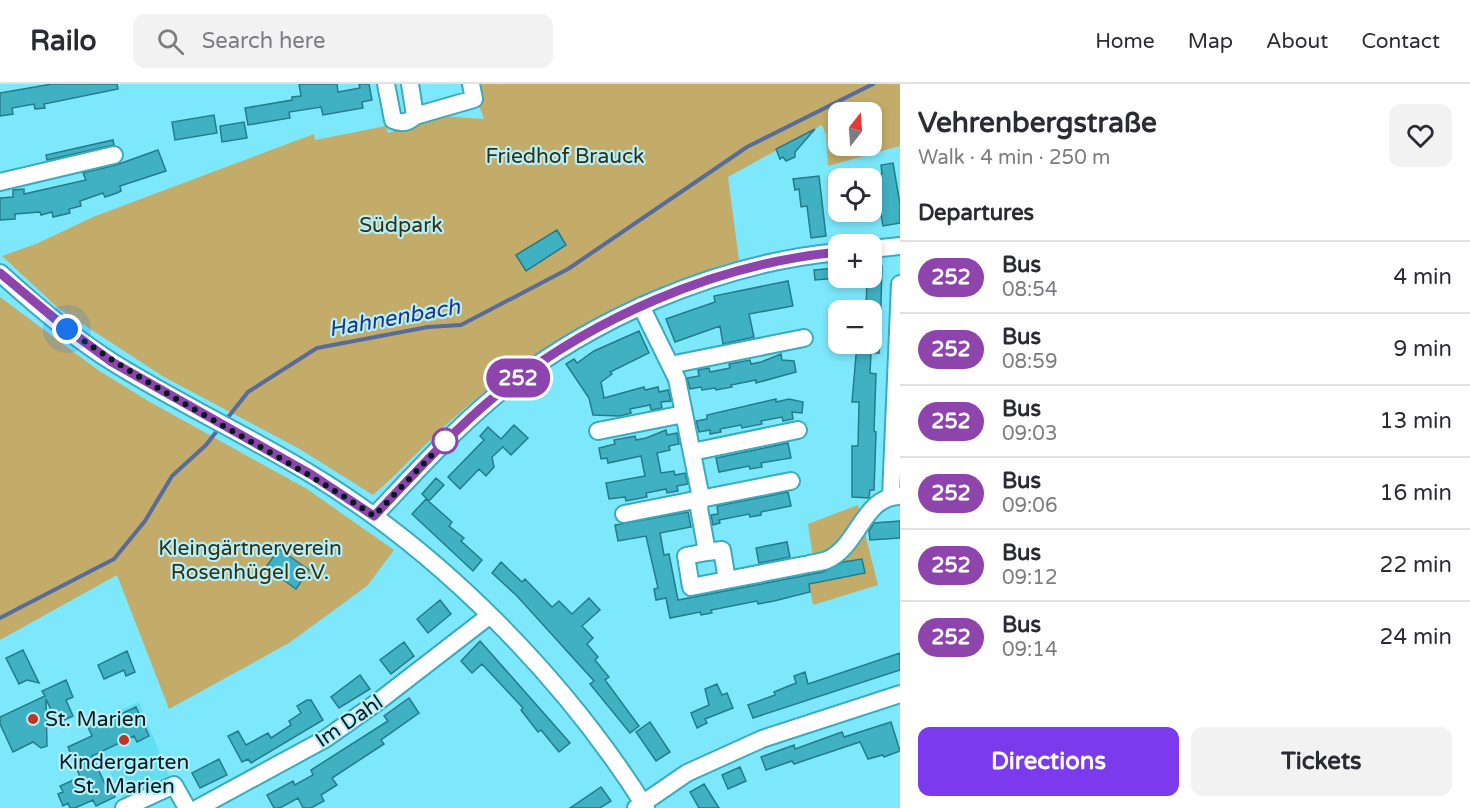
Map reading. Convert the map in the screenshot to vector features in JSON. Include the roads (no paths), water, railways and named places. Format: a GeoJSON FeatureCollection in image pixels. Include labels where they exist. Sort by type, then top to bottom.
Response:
{"type":"FeatureCollection","features":[{"type":"Feature","properties":{"kind":"street"},"geometry":{"type":"LineString","coordinates":[[386,84],[393,120],[400,123],[410,122],[415,116],[473,92]]}},
{"type":"Feature","properties":{"kind":"street"},"geometry":{"type":"LineString","coordinates":[[410,84],[415,116]]}},
{"type":"Feature","properties":{"kind":"street"},"geometry":{"type":"LineString","coordinates":[[0,182],[114,155]]}},
{"type":"Feature","properties":{"kind":"street"},"geometry":{"type":"LineString","coordinates":[[882,249],[900,250]]}},
{"type":"Feature","properties":{"kind":"street"},"geometry":{"type":"LineString","coordinates":[[374,516],[448,438],[507,387],[560,351],[641,306],[741,271],[800,257],[828,253]]}},
{"type":"Feature","properties":{"kind":"street"},"geometry":{"type":"LineString","coordinates":[[0,273],[67,329],[112,362],[312,475],[374,516],[438,566],[558,688],[620,767],[641,806],[687,773],[762,739],[900,694]]}},
{"type":"Feature","properties":{"kind":"street"},"geometry":{"type":"LineString","coordinates":[[728,580],[722,550],[686,556],[691,587],[728,580],[806,565],[828,560],[855,534],[876,503],[895,496],[900,284]]}},
{"type":"Feature","properties":{"kind":"street"},"geometry":{"type":"LineString","coordinates":[[641,306],[677,379],[701,498],[699,508],[707,552]]}},
{"type":"Feature","properties":{"kind":"street"},"geometry":{"type":"LineString","coordinates":[[670,365],[804,338]]}},
{"type":"Feature","properties":{"kind":"street"},"geometry":{"type":"LineString","coordinates":[[598,431],[684,414]]}},
{"type":"Feature","properties":{"kind":"street"},"geometry":{"type":"LineString","coordinates":[[692,452],[798,430]]}},
{"type":"Feature","properties":{"kind":"street"},"geometry":{"type":"LineString","coordinates":[[624,514],[791,481]]}},
{"type":"Feature","properties":{"kind":"street","name":"Im Dahl"},"geometry":{"type":"LineString","coordinates":[[198,808],[261,776],[325,739],[379,701],[489,616]]}},
{"type":"Feature","properties":{"kind":"street"},"geometry":{"type":"LineString","coordinates":[[124,808],[174,785],[187,808]]}},
{"type":"Feature","properties":{"kind":"waterway","name":"Hahnenbach"},"geometry":{"type":"LineString","coordinates":[[225,421],[248,392],[317,348],[428,327],[461,325],[568,269],[747,147],[873,84]]}},
{"type":"Feature","properties":{"kind":"waterway","name":"Hahnenbach"},"geometry":{"type":"LineString","coordinates":[[0,618],[114,559],[145,521],[172,476],[206,445],[220,427]]}},
{"type":"Feature","properties":{"kind":"place","name":"St. Marien"},"geometry":{"type":"Point","coordinates":[33,719]}},
{"type":"Feature","properties":{"kind":"place","name":"Kindergarten St. Marien"},"geometry":{"type":"Point","coordinates":[124,740]}},
{"type":"Feature","properties":{"kind":"park label","name":"Friedhof Brauck"},"geometry":{"type":"Point","coordinates":[565,156]}},
{"type":"Feature","properties":{"kind":"park label","name":"Südpark"},"geometry":{"type":"Point","coordinates":[401,225]}},
{"type":"Feature","properties":{"kind":"park label","name":"Kleingärtnerverein Rosenhügel e.V."},"geometry":{"type":"Point","coordinates":[250,560]}}]}
